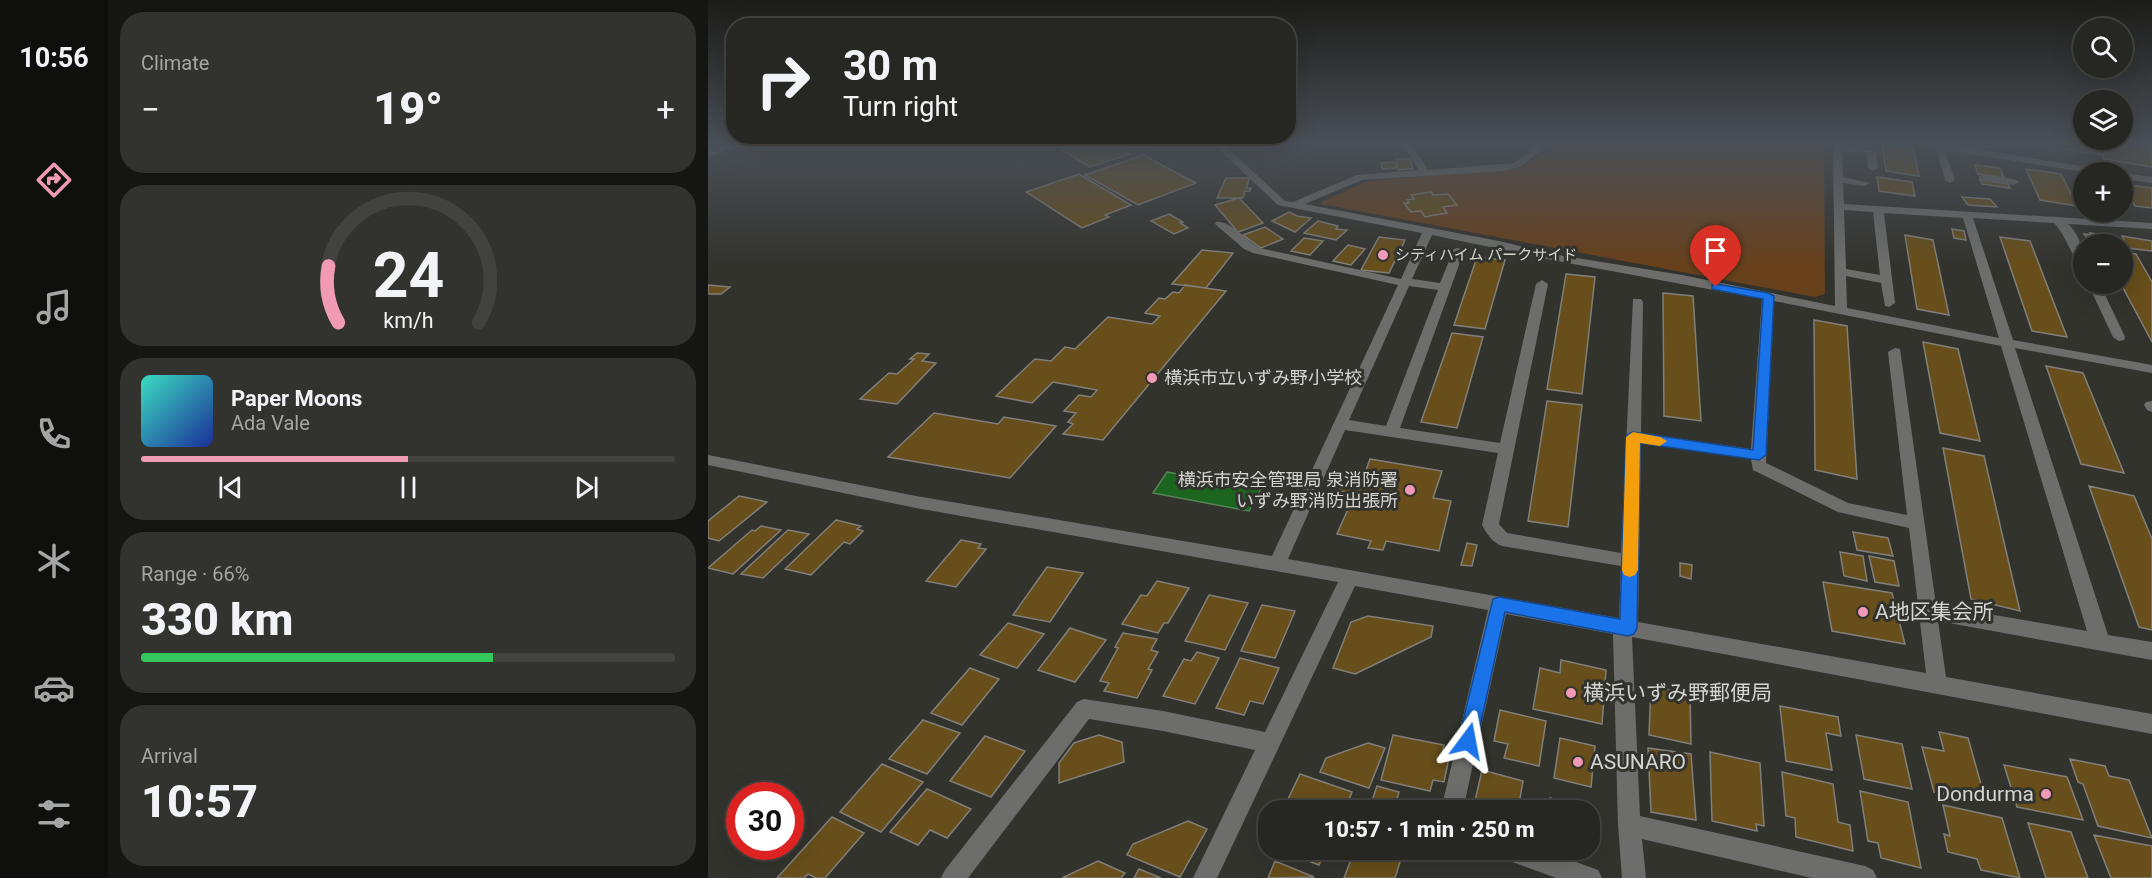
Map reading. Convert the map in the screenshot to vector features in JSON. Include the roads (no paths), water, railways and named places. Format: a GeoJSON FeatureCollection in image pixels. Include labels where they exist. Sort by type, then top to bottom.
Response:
{"type":"FeatureCollection","features":[{"type":"Feature","properties":{"kind":"street"},"geometry":{"type":"LineString","coordinates":[[1260,183],[1282,203],[1293,206],[1946,332],[2152,369]]}},
{"type":"Feature","properties":{"kind":"street"},"geometry":{"type":"LineString","coordinates":[[1293,206],[1346,183]]}},
{"type":"Feature","properties":{"kind":"street"},"geometry":{"type":"LineString","coordinates":[[1838,183],[1841,310]]}},
{"type":"Feature","properties":{"kind":"street"},"geometry":{"type":"LineString","coordinates":[[1839,207],[2152,226]]}},
{"type":"Feature","properties":{"kind":"street"},"geometry":{"type":"LineString","coordinates":[[1878,210],[1889,303]]}},
{"type":"Feature","properties":{"kind":"street"},"geometry":{"type":"LineString","coordinates":[[1967,215],[2100,641]]}},
{"type":"Feature","properties":{"kind":"street"},"geometry":{"type":"LineString","coordinates":[[2058,220],[2068,230],[2073,240]]}},
{"type":"Feature","properties":{"kind":"street"},"geometry":{"type":"LineString","coordinates":[[1220,224],[1248,247],[1257,251],[1404,283],[1445,287]]}},
{"type":"Feature","properties":{"kind":"street"},"geometry":{"type":"LineString","coordinates":[[1277,564],[1428,231]]}},
{"type":"Feature","properties":{"kind":"street"},"geometry":{"type":"LineString","coordinates":[[1391,432],[1458,251]]}},
{"type":"Feature","properties":{"kind":"street"},"geometry":{"type":"LineString","coordinates":[[1840,272],[1886,280]]}},
{"type":"Feature","properties":{"kind":"street"},"geometry":{"type":"LineString","coordinates":[[1542,284],[1490,525],[1502,539],[1630,561]]}},
{"type":"Feature","properties":{"kind":"street"},"geometry":{"type":"LineString","coordinates":[[2099,294],[2119,337]]}},
{"type":"Feature","properties":{"kind":"street"},"geometry":{"type":"LineString","coordinates":[[1768,296],[1758,466],[1844,508],[1916,523]]}},
{"type":"Feature","properties":{"kind":"street"},"geometry":{"type":"LineString","coordinates":[[1634,878],[1629,825],[1625,628],[1630,561],[1637,302]]}},
{"type":"Feature","properties":{"kind":"street"},"geometry":{"type":"LineString","coordinates":[[1895,352],[1937,685]]}},
{"type":"Feature","properties":{"kind":"street"},"geometry":{"type":"LineString","coordinates":[[1341,424],[1507,449]]}},
{"type":"Feature","properties":{"kind":"street"},"geometry":{"type":"LineString","coordinates":[[1633,437],[1759,455]]}},
{"type":"Feature","properties":{"kind":"street"},"geometry":{"type":"LineString","coordinates":[[708,460],[916,502],[1350,577],[2152,724]]}},
{"type":"Feature","properties":{"kind":"street"},"geometry":{"type":"LineString","coordinates":[[1205,878],[1350,577]]}},
{"type":"Feature","properties":{"kind":"street"},"geometry":{"type":"LineString","coordinates":[[1454,800],[1499,604]]}},
{"type":"Feature","properties":{"kind":"street"},"geometry":{"type":"LineString","coordinates":[[1928,611],[2152,651]]}},
{"type":"Feature","properties":{"kind":"street"},"geometry":{"type":"LineString","coordinates":[[953,878],[1084,709],[1163,721],[1269,743]]}},
{"type":"Feature","properties":{"kind":"street"},"geometry":{"type":"LineString","coordinates":[[1629,825],[1865,878]]}},
{"type":"Feature","properties":{"kind":"street"},"geometry":{"type":"LineString","coordinates":[[1538,860],[1590,878]]}},
{"type":"Feature","properties":{"kind":"place","name":"シティハイム パークサイド"},"geometry":{"type":"Point","coordinates":[1383,255]}},
{"type":"Feature","properties":{"kind":"place","name":"横浜市立いずみ野小学校"},"geometry":{"type":"Point","coordinates":[1152,378]}},
{"type":"Feature","properties":{"kind":"place","name":"横浜市安全管理局 泉消防署 いずみ野消防出張所"},"geometry":{"type":"Point","coordinates":[1410,490]}},
{"type":"Feature","properties":{"kind":"place","name":"A地区集会所"},"geometry":{"type":"Point","coordinates":[1863,612]}},
{"type":"Feature","properties":{"kind":"place","name":"横浜いずみ野郵便局"},"geometry":{"type":"Point","coordinates":[1571,693]}},
{"type":"Feature","properties":{"kind":"place","name":"ASUNARO"},"geometry":{"type":"Point","coordinates":[1578,762]}},
{"type":"Feature","properties":{"kind":"place","name":"Dondurma"},"geometry":{"type":"Point","coordinates":[2046,794]}}]}
